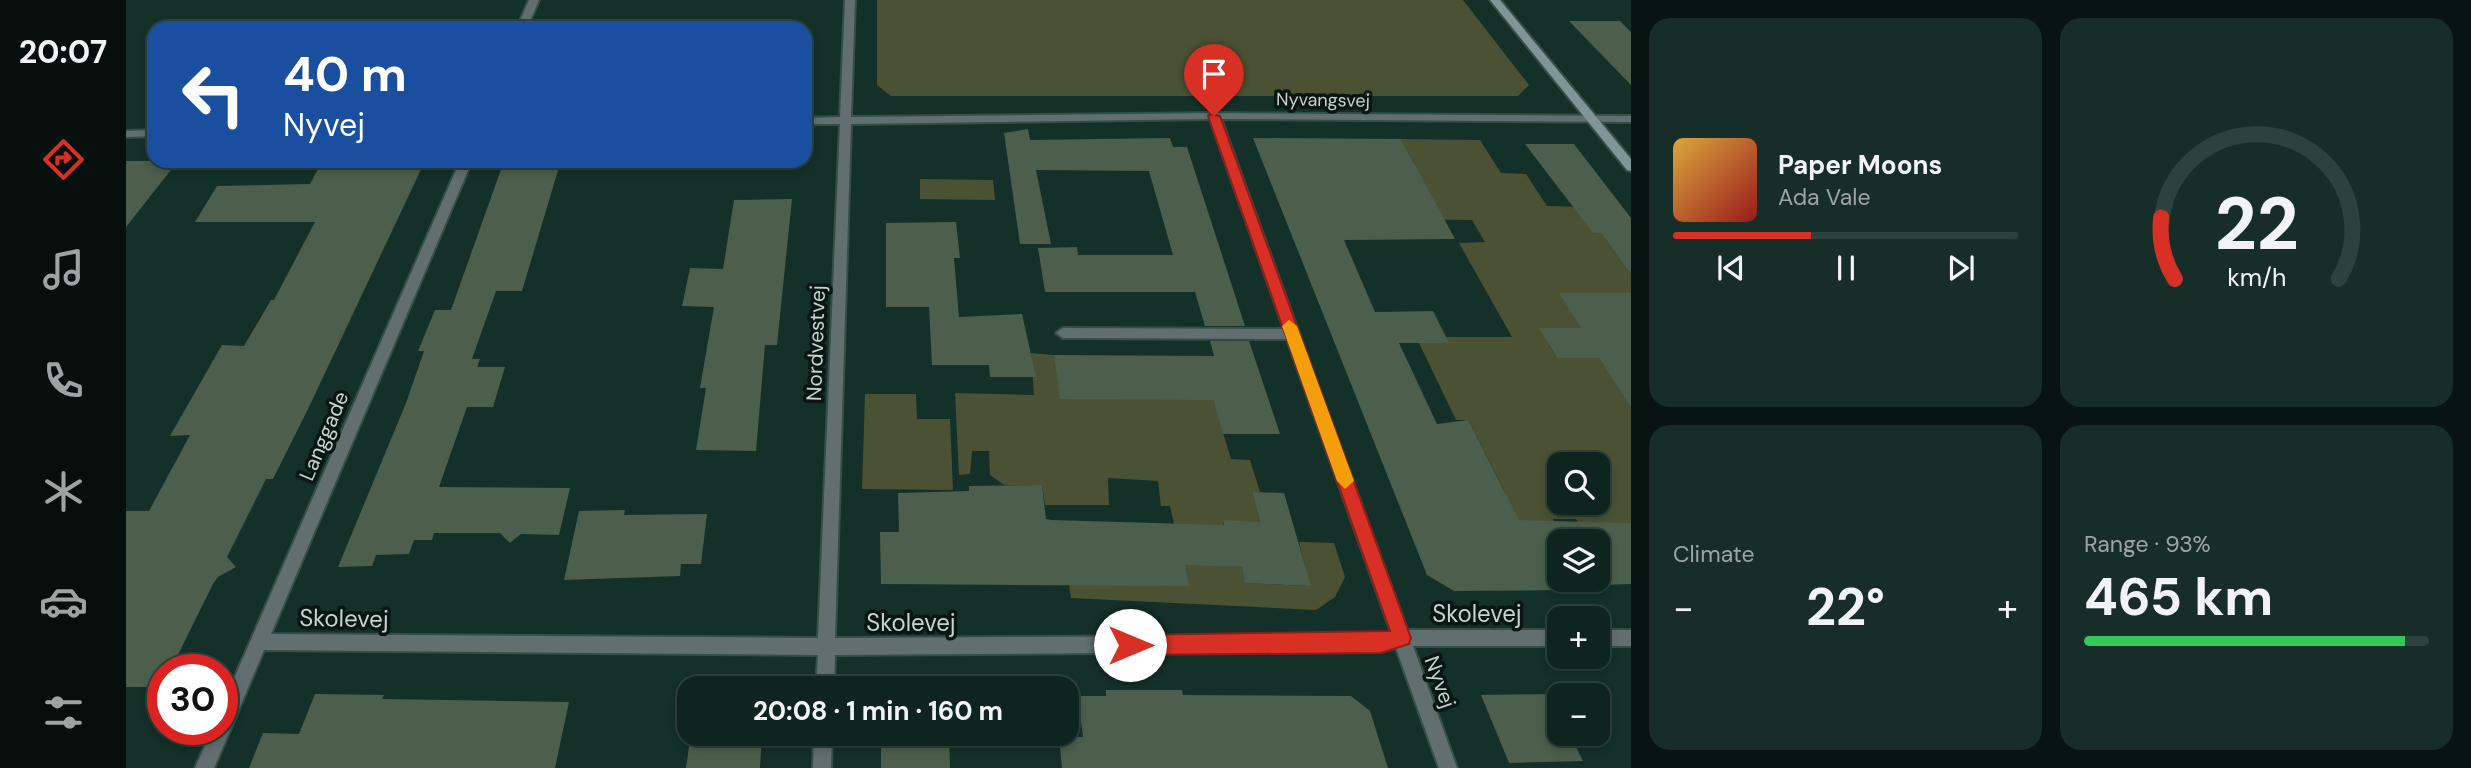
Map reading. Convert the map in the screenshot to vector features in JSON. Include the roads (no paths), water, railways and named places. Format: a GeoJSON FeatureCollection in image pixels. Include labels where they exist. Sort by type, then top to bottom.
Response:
{"type":"FeatureCollection","features":[{"type":"Feature","properties":{"kind":"street"},"geometry":{"type":"LineString","coordinates":[[525,21],[534,0]]}},
{"type":"Feature","properties":{"kind":"street","name":"Nordvestvej"},"geometry":{"type":"LineString","coordinates":[[825,676],[850,0]]}},
{"type":"Feature","properties":{"kind":"street"},"geometry":{"type":"LineString","coordinates":[[1495,0],[1631,167]]}},
{"type":"Feature","properties":{"kind":"street","name":"Nyvangsvej"},"geometry":{"type":"LineString","coordinates":[[812,121],[1214,116],[1631,119]]}},
{"type":"Feature","properties":{"kind":"street","name":"Nyvej"},"geometry":{"type":"LineString","coordinates":[[1214,116],[1448,768]]}},
{"type":"Feature","properties":{"kind":"street"},"geometry":{"type":"LineString","coordinates":[[126,134],[147,133]]}},
{"type":"Feature","properties":{"kind":"street","name":"Langgade"},"geometry":{"type":"LineString","coordinates":[[238,694],[463,168]]}},
{"type":"Feature","properties":{"kind":"street"},"geometry":{"type":"LineString","coordinates":[[1063,333],[1292,334]]}},
{"type":"Feature","properties":{"kind":"street","name":"Skolevej"},"geometry":{"type":"LineString","coordinates":[[262,642],[826,647],[1381,643],[1402,638],[1547,638]]}},
{"type":"Feature","properties":{"kind":"street"},"geometry":{"type":"LineString","coordinates":[[1610,638],[1631,638]]}},
{"type":"Feature","properties":{"kind":"street","name":"Langgade"},"geometry":{"type":"LineString","coordinates":[[204,768],[215,745]]}},
{"type":"Feature","properties":{"kind":"street"},"geometry":{"type":"LineString","coordinates":[[822,768],[823,746]]}}]}
